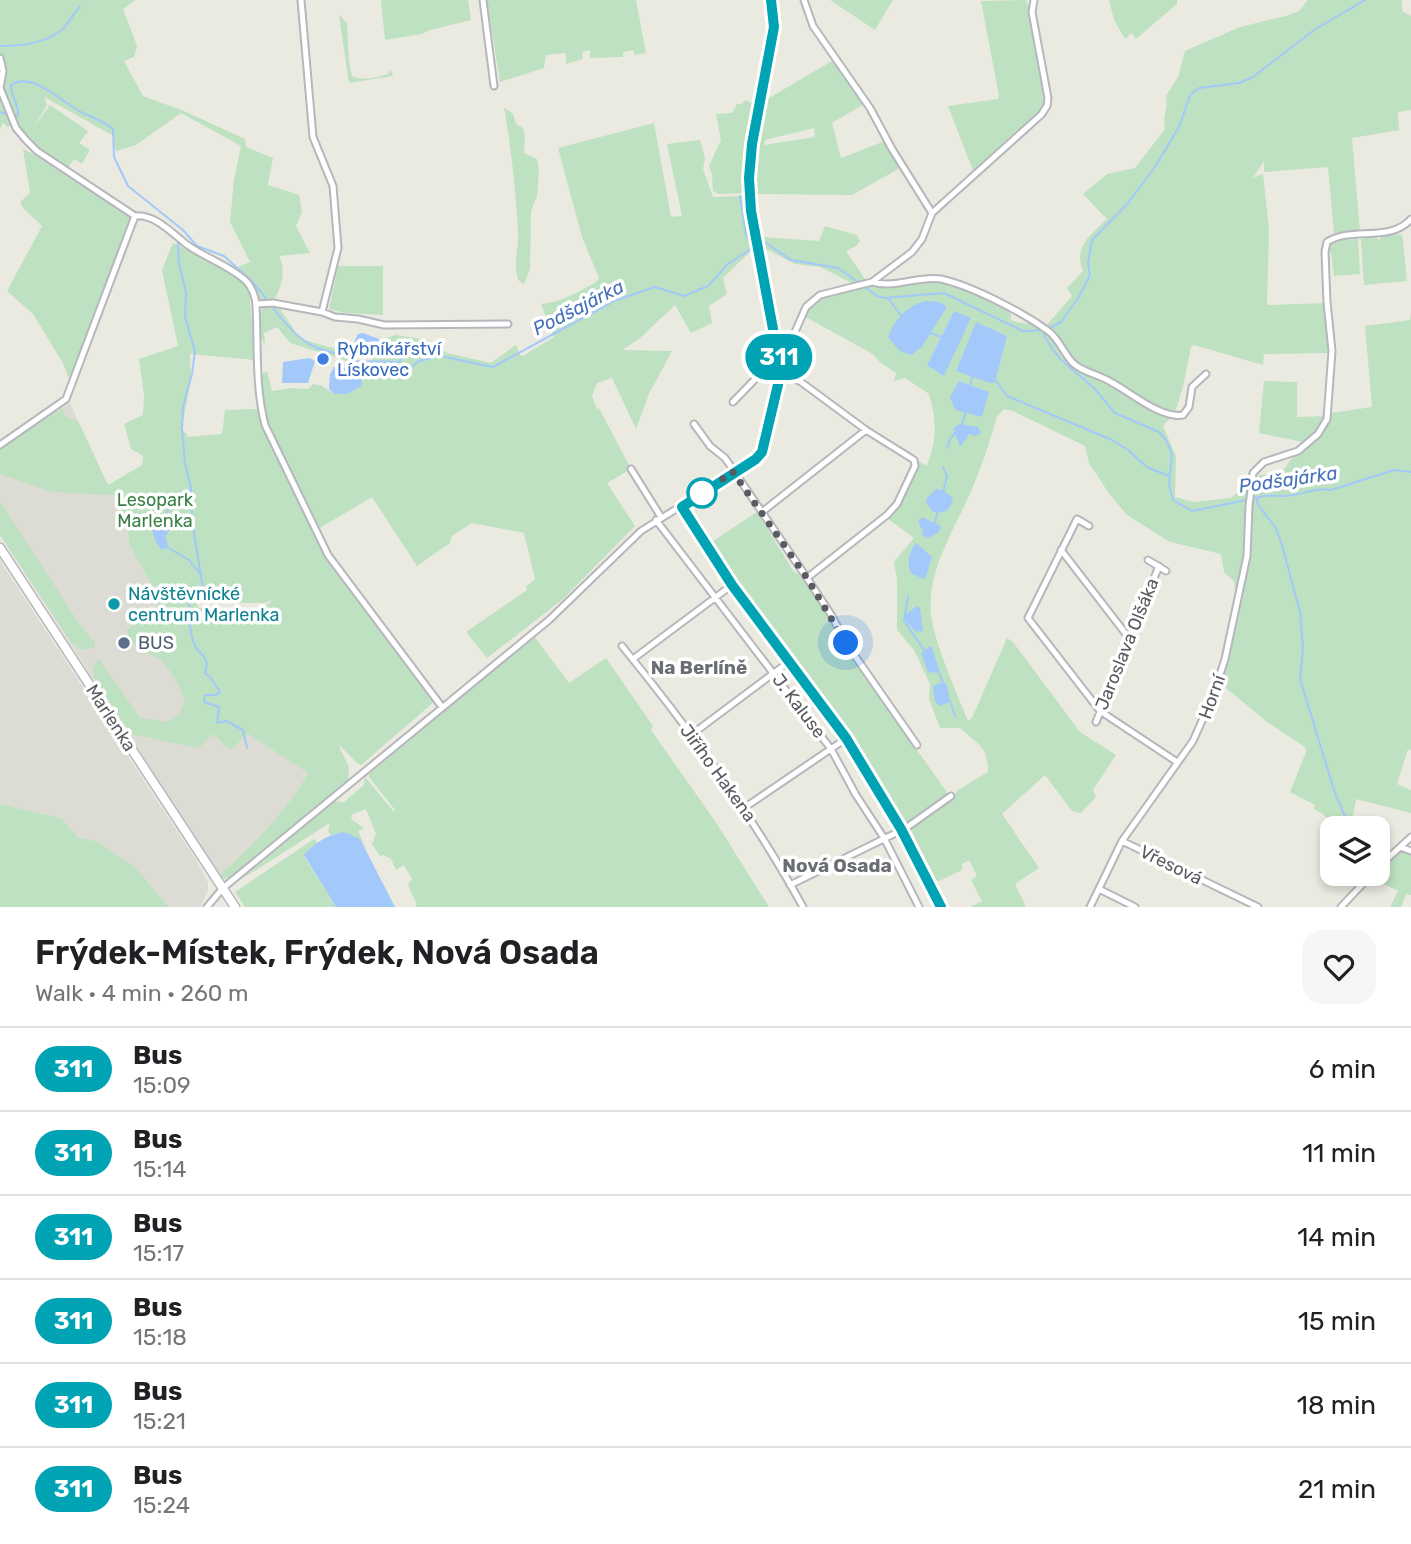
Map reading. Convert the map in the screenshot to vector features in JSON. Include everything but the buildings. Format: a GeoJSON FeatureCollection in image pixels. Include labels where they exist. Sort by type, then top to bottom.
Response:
{"type":"FeatureCollection","features":[{"type":"Feature","properties":{"kind":"main road","name":"Marlenka"},"geometry":{"type":"LineString","coordinates":[[0,548],[235,907]]}},
{"type":"Feature","properties":{"kind":"street"},"geometry":{"type":"LineString","coordinates":[[301,0],[313,137],[333,186],[338,248],[322,312]]}},
{"type":"Feature","properties":{"kind":"street"},"geometry":{"type":"LineString","coordinates":[[483,0],[494,86]]}},
{"type":"Feature","properties":{"kind":"street"},"geometry":{"type":"LineString","coordinates":[[771,0],[774,27],[750,164],[750,202],[781,369]]}},
{"type":"Feature","properties":{"kind":"street"},"geometry":{"type":"LineString","coordinates":[[804,0],[813,26],[870,108],[932,213]]}},
{"type":"Feature","properties":{"kind":"street"},"geometry":{"type":"LineString","coordinates":[[207,907],[223,888],[549,620],[641,531],[756,459],[762,452],[781,369],[806,307],[820,295],[872,282],[912,252],[922,239],[932,213],[1020,136],[1048,106],[1032,12],[1034,0]]}},
{"type":"Feature","properties":{"kind":"street"},"geometry":{"type":"LineString","coordinates":[[0,58],[3,71],[1,88],[12,116],[22,135],[37,151],[135,216],[153,219],[179,239],[246,281],[252,289],[257,304],[255,320],[260,406],[265,425],[328,555],[442,706]]}},
{"type":"Feature","properties":{"kind":"street"},"geometry":{"type":"LineString","coordinates":[[0,445],[66,400],[135,216]]}},
{"type":"Feature","properties":{"kind":"street","name":"Horní"},"geometry":{"type":"LineString","coordinates":[[1090,907],[1122,841],[1201,726],[1226,659],[1247,556],[1249,506],[1254,474],[1264,462],[1298,451],[1318,435],[1327,419],[1332,351],[1326,302],[1327,242],[1338,237],[1395,230],[1411,219]]}},
{"type":"Feature","properties":{"kind":"street"},"geometry":{"type":"LineString","coordinates":[[872,282],[900,284],[939,279],[1003,304],[1051,332],[1074,365],[1111,382],[1150,407],[1178,416],[1183,415],[1189,407],[1192,387],[1206,374]]}},
{"type":"Feature","properties":{"kind":"street"},"geometry":{"type":"LineString","coordinates":[[257,304],[270,303],[322,312],[384,326],[508,324]]}},
{"type":"Feature","properties":{"kind":"street"},"geometry":{"type":"LineString","coordinates":[[733,402],[764,370],[781,369],[866,430],[914,460],[915,466],[897,504],[887,515],[807,578]]}},
{"type":"Feature","properties":{"kind":"street"},"geometry":{"type":"LineString","coordinates":[[694,424],[710,446],[725,458],[917,746]]}},
{"type":"Feature","properties":{"kind":"street"},"geometry":{"type":"LineString","coordinates":[[762,512],[866,430]]}},
{"type":"Feature","properties":{"kind":"street","name":"J. Kaluse"},"geometry":{"type":"LineString","coordinates":[[631,469],[659,518],[831,749],[884,838],[919,907]]}},
{"type":"Feature","properties":{"kind":"street"},"geometry":{"type":"LineString","coordinates":[[682,507],[732,585],[846,738],[901,829],[941,907]]}},
{"type":"Feature","properties":{"kind":"street"},"geometry":{"type":"LineString","coordinates":[[1089,526],[1077,519],[1028,618],[1100,711],[1177,762]]}},
{"type":"Feature","properties":{"kind":"street"},"geometry":{"type":"LineString","coordinates":[[1061,550],[1129,638]]}},
{"type":"Feature","properties":{"kind":"street"},"geometry":{"type":"LineString","coordinates":[[1148,560],[1166,570]]}},
{"type":"Feature","properties":{"kind":"street","name":"Jaroslava Olšáka"},"geometry":{"type":"LineString","coordinates":[[1096,722],[1159,566]]}},
{"type":"Feature","properties":{"kind":"street"},"geometry":{"type":"LineString","coordinates":[[633,659],[732,585]]}},
{"type":"Feature","properties":{"kind":"street","name":"Jiřího Hakena"},"geometry":{"type":"LineString","coordinates":[[622,646],[662,694],[744,808],[803,907]]}},
{"type":"Feature","properties":{"kind":"street"},"geometry":{"type":"LineString","coordinates":[[691,735],[790,661]]}},
{"type":"Feature","properties":{"kind":"street"},"geometry":{"type":"LineString","coordinates":[[744,808],[846,738]]}},
{"type":"Feature","properties":{"kind":"street"},"geometry":{"type":"LineString","coordinates":[[790,885],[901,829],[951,796]]}},
{"type":"Feature","properties":{"kind":"street"},"geometry":{"type":"LineString","coordinates":[[1390,857],[1411,837]]}},
{"type":"Feature","properties":{"kind":"street","name":"Vřesová"},"geometry":{"type":"LineString","coordinates":[[1122,841],[1258,907]]}},
{"type":"Feature","properties":{"kind":"street"},"geometry":{"type":"LineString","coordinates":[[1401,847],[1411,851]]}},
{"type":"Feature","properties":{"kind":"street"},"geometry":{"type":"LineString","coordinates":[[1341,907],[1361,886]]}},
{"type":"Feature","properties":{"kind":"street"},"geometry":{"type":"LineString","coordinates":[[1099,889],[1135,907]]}},
{"type":"Feature","properties":{"kind":"shaded area"},"geometry":{"type":"Polygon","coordinates":[[[70,403],[127,528],[130,546],[154,589],[152,591],[158,605],[126,630],[146,653],[161,660],[175,678],[193,719],[206,740],[213,734],[248,734],[308,773],[296,794],[262,837],[220,875],[0,535],[0,448],[70,403]]]}},
{"type":"Feature","properties":{"kind":"shaded area"},"geometry":{"type":"Polygon","coordinates":[[[0,561],[196,860],[208,883],[208,890],[200,907],[169,907],[134,866],[96,841],[79,838],[61,818],[0,804],[0,561]]]}},
{"type":"Feature","properties":{"kind":"green space"},"geometry":{"type":"Polygon","coordinates":[[[0,0],[135,0],[123,9],[137,46],[134,57],[124,61],[143,96],[184,111],[245,139],[246,147],[273,158],[268,185],[299,195],[302,212],[296,226],[310,253],[279,256],[283,268],[282,280],[272,304],[279,307],[300,339],[351,353],[347,361],[290,343],[277,327],[264,333],[265,346],[258,335],[257,318],[262,309],[250,282],[238,267],[250,262],[230,222],[241,146],[181,113],[136,145],[116,151],[112,135],[44,97],[47,105],[34,127],[50,105],[88,131],[79,143],[90,150],[82,164],[74,159],[67,169],[41,152],[23,134],[18,124],[7,127],[3,123],[0,129],[0,0]]]}},
{"type":"Feature","properties":{"kind":"green space"},"geometry":{"type":"Polygon","coordinates":[[[381,0],[468,0],[471,20],[422,34],[385,40],[381,0]]]}},
{"type":"Feature","properties":{"kind":"green space"},"geometry":{"type":"Polygon","coordinates":[[[487,0],[636,0],[646,53],[635,55],[633,50],[623,52],[623,57],[590,58],[590,50],[582,52],[583,59],[566,64],[566,53],[546,55],[544,68],[500,82],[487,0]]]}},
{"type":"Feature","properties":{"kind":"green space"},"geometry":{"type":"Polygon","coordinates":[[[830,0],[893,0],[875,30],[830,0]]]}},
{"type":"Feature","properties":{"kind":"green space"},"geometry":{"type":"Polygon","coordinates":[[[1026,0],[1030,9],[1044,103],[1037,116],[974,173],[948,106],[998,99],[981,1],[1026,0]]]}},
{"type":"Feature","properties":{"kind":"green space"},"geometry":{"type":"Polygon","coordinates":[[[1109,0],[1177,0],[1177,4],[1136,39],[1132,33],[1125,39],[1114,20],[1109,0]]]}},
{"type":"Feature","properties":{"kind":"green space"},"geometry":{"type":"Polygon","coordinates":[[[1308,0],[1402,0],[1402,11],[1411,16],[1411,110],[1398,112],[1399,130],[1352,138],[1360,232],[1334,233],[1328,167],[1264,172],[1264,161],[1253,178],[1263,174],[1269,229],[1267,305],[1325,303],[1329,353],[1264,354],[1263,365],[1194,345],[1191,347],[1175,412],[1152,404],[1102,373],[1103,376],[1172,416],[1163,426],[1176,456],[1175,497],[1194,502],[1231,498],[1259,475],[1281,474],[1303,442],[1259,433],[1264,381],[1297,382],[1297,417],[1330,416],[1331,413],[1372,407],[1365,326],[1410,320],[1411,313],[1411,750],[1408,749],[1397,784],[1411,790],[1411,813],[1356,799],[1352,816],[1325,816],[1314,809],[1315,805],[1290,792],[1306,752],[1305,747],[1267,722],[1220,683],[1239,615],[1234,581],[1224,572],[1221,554],[1170,542],[1127,515],[1089,463],[1085,446],[1004,409],[997,417],[976,478],[937,569],[931,599],[936,639],[968,721],[972,718],[1007,638],[1013,642],[1080,732],[1116,755],[1093,790],[1096,797],[1081,813],[1072,811],[1045,775],[1002,814],[1039,868],[1015,884],[1026,907],[970,907],[982,901],[971,880],[977,876],[969,860],[962,864],[962,870],[939,881],[935,880],[909,828],[951,799],[958,790],[988,772],[986,756],[977,742],[960,728],[940,728],[929,699],[930,684],[914,650],[897,630],[897,579],[894,562],[914,538],[887,518],[903,498],[919,461],[927,466],[935,430],[929,394],[905,378],[894,381],[896,373],[871,353],[802,315],[817,298],[851,288],[850,282],[820,267],[795,264],[764,248],[762,237],[819,241],[825,226],[857,235],[860,241],[846,251],[865,279],[892,283],[939,277],[991,297],[996,304],[1011,311],[1011,320],[1047,325],[1072,296],[1067,288],[1083,271],[1080,255],[1085,242],[1107,219],[1083,194],[1107,174],[1135,168],[1165,129],[1166,96],[1178,77],[1185,51],[1240,27],[1299,11],[1308,0]],[[954,311],[927,365],[944,375],[970,319],[954,311]],[[976,323],[956,371],[1007,336],[976,323]],[[959,381],[981,417],[989,392],[959,381]]]}},
{"type":"Feature","properties":{"kind":"green space"},"geometry":{"type":"Polygon","coordinates":[[[339,15],[347,23],[352,76],[376,77],[389,73],[390,68],[393,76],[349,83],[339,15]]]}},
{"type":"Feature","properties":{"kind":"green space"},"geometry":{"type":"Polygon","coordinates":[[[832,61],[864,104],[832,123],[841,158],[885,141],[900,168],[852,195],[754,194],[764,101],[832,61]],[[814,128],[765,140],[764,145],[815,137],[814,128]]]}},
{"type":"Feature","properties":{"kind":"green space"},"geometry":{"type":"Polygon","coordinates":[[[745,100],[755,104],[745,162],[746,193],[718,194],[713,191],[709,166],[721,140],[716,114],[732,113],[737,104],[742,104],[745,100]]]}},
{"type":"Feature","properties":{"kind":"green space"},"geometry":{"type":"Polygon","coordinates":[[[504,107],[513,114],[516,124],[523,128],[524,153],[537,159],[539,172],[537,196],[531,211],[530,269],[524,284],[518,280],[517,273],[516,201],[504,107]]]}},
{"type":"Feature","properties":{"kind":"green space"},"geometry":{"type":"Polygon","coordinates":[[[654,123],[671,217],[682,216],[667,144],[700,140],[705,158],[703,169],[713,197],[745,196],[755,247],[723,278],[727,294],[709,306],[712,323],[691,333],[675,305],[639,339],[622,350],[672,351],[649,394],[636,429],[612,378],[597,383],[592,396],[597,409],[599,408],[631,469],[607,483],[635,526],[563,599],[487,658],[466,632],[527,590],[526,587],[535,579],[524,533],[472,523],[452,536],[450,543],[417,566],[372,497],[320,528],[264,416],[260,376],[267,371],[272,391],[308,389],[313,384],[334,394],[363,379],[363,369],[370,363],[384,339],[396,335],[428,340],[447,353],[491,363],[516,345],[523,356],[554,337],[541,304],[570,296],[599,278],[582,237],[558,148],[654,123]]]}},
{"type":"Feature","properties":{"kind":"green space"},"geometry":{"type":"Polygon","coordinates":[[[23,149],[51,163],[129,214],[131,221],[69,379],[63,363],[33,314],[7,291],[42,226],[20,202],[30,193],[23,149]]]}},
{"type":"Feature","properties":{"kind":"green space"},"geometry":{"type":"Polygon","coordinates":[[[1399,234],[1403,240],[1407,281],[1364,285],[1361,239],[1375,237],[1379,240],[1382,236],[1399,234]]]}},
{"type":"Feature","properties":{"kind":"green space"},"geometry":{"type":"Polygon","coordinates":[[[1358,239],[1360,274],[1334,276],[1328,245],[1337,240],[1358,239]]]}},
{"type":"Feature","properties":{"kind":"green space","name":"Lesopark Marlenka"},"geometry":{"type":"Polygon","coordinates":[[[173,243],[224,268],[249,289],[255,360],[190,354],[191,378],[182,428],[188,437],[222,434],[225,410],[258,409],[264,429],[326,557],[435,701],[361,765],[338,744],[349,767],[348,780],[235,875],[224,879],[220,875],[268,827],[290,801],[308,773],[248,734],[230,750],[213,734],[199,748],[130,734],[94,677],[93,668],[99,659],[140,718],[167,722],[179,714],[185,701],[175,678],[161,660],[132,642],[126,630],[158,605],[152,591],[154,589],[130,546],[127,528],[113,495],[53,492],[0,474],[0,448],[62,408],[66,417],[78,421],[108,485],[142,465],[143,456],[131,449],[124,424],[143,415],[144,395],[139,359],[178,346],[162,270],[173,243]],[[273,600],[263,603],[195,602],[199,608],[262,609],[273,600]]]}},
{"type":"Feature","properties":{"kind":"green space"},"geometry":{"type":"Polygon","coordinates":[[[338,266],[383,266],[383,315],[345,313],[329,309],[338,266]]]}},
{"type":"Feature","properties":{"kind":"green space"},"geometry":{"type":"Polygon","coordinates":[[[0,501],[78,622],[92,640],[95,638],[95,647],[81,650],[71,642],[0,535],[0,501]]]}},
{"type":"Feature","properties":{"kind":"green space"},"geometry":{"type":"Polygon","coordinates":[[[757,512],[794,572],[826,609],[905,733],[946,791],[947,797],[905,826],[829,707],[710,543],[757,512]]]}},
{"type":"Feature","properties":{"kind":"green space"},"geometry":{"type":"Polygon","coordinates":[[[534,636],[569,683],[606,658],[769,907],[414,907],[417,905],[408,885],[412,879],[404,865],[396,870],[391,859],[380,856],[372,844],[376,834],[366,809],[351,815],[352,820],[364,828],[358,831],[368,853],[360,839],[337,833],[331,835],[328,832],[330,823],[242,879],[333,801],[344,802],[364,785],[365,777],[394,812],[369,774],[534,636]]]}},
{"type":"Feature","properties":{"kind":"green space"},"geometry":{"type":"Polygon","coordinates":[[[0,804],[61,818],[79,838],[96,841],[134,866],[169,907],[0,907],[0,804]]]}},
{"type":"Feature","properties":{"kind":"green space"},"geometry":{"type":"Polygon","coordinates":[[[314,839],[318,843],[306,853],[305,858],[336,907],[245,907],[235,892],[314,839]]]}},
{"type":"Feature","properties":{"kind":"green space"},"geometry":{"type":"Polygon","coordinates":[[[1400,851],[1411,855],[1411,895],[1406,894],[1401,907],[1390,907],[1398,891],[1387,886],[1390,886],[1390,861],[1400,851]]]}},
{"type":"Feature","properties":{"kind":"water"},"geometry":{"type":"Polygon","coordinates":[[[925,301],[940,302],[947,307],[922,347],[911,355],[900,351],[888,337],[891,331],[907,310],[925,301]]]}},
{"type":"Feature","properties":{"kind":"water"},"geometry":{"type":"Polygon","coordinates":[[[954,311],[971,318],[944,376],[927,365],[954,311]]]}},
{"type":"Feature","properties":{"kind":"water"},"geometry":{"type":"Polygon","coordinates":[[[976,322],[1007,336],[995,382],[990,383],[956,371],[976,322]]]}},
{"type":"Feature","properties":{"kind":"water"},"geometry":{"type":"Polygon","coordinates":[[[363,333],[379,339],[377,349],[367,353],[354,352],[352,347],[358,334],[363,333]]]}},
{"type":"Feature","properties":{"kind":"water"},"geometry":{"type":"Polygon","coordinates":[[[309,358],[315,361],[308,383],[282,383],[283,362],[309,358]]]}},
{"type":"Feature","properties":{"kind":"water"},"geometry":{"type":"Polygon","coordinates":[[[334,367],[363,369],[361,386],[347,394],[334,394],[329,389],[330,374],[334,367]]]}},
{"type":"Feature","properties":{"kind":"water"},"geometry":{"type":"Polygon","coordinates":[[[959,381],[989,392],[982,417],[955,410],[950,397],[959,381]]]}},
{"type":"Feature","properties":{"kind":"water"},"geometry":{"type":"Polygon","coordinates":[[[959,424],[978,427],[981,433],[976,436],[969,434],[960,446],[953,429],[959,424]]]}},
{"type":"Feature","properties":{"kind":"water"},"geometry":{"type":"Polygon","coordinates":[[[936,489],[943,490],[953,498],[944,512],[933,512],[926,502],[936,489]]]}},
{"type":"Feature","properties":{"kind":"water"},"geometry":{"type":"Polygon","coordinates":[[[160,517],[168,520],[172,526],[165,537],[168,546],[162,550],[152,529],[153,521],[160,517]]]}},
{"type":"Feature","properties":{"kind":"water"},"geometry":{"type":"Polygon","coordinates":[[[922,517],[941,526],[939,532],[928,538],[922,535],[923,531],[918,522],[922,517]]]}},
{"type":"Feature","properties":{"kind":"water"},"geometry":{"type":"Polygon","coordinates":[[[916,543],[932,557],[923,579],[912,574],[909,565],[909,557],[916,543]]]}},
{"type":"Feature","properties":{"kind":"water"},"geometry":{"type":"Polygon","coordinates":[[[917,606],[920,608],[923,631],[916,632],[904,616],[917,606]]]}},
{"type":"Feature","properties":{"kind":"water"},"geometry":{"type":"Polygon","coordinates":[[[932,647],[940,673],[928,672],[921,653],[932,647]]]}},
{"type":"Feature","properties":{"kind":"water"},"geometry":{"type":"Polygon","coordinates":[[[943,682],[947,685],[950,702],[940,706],[935,702],[933,686],[943,682]]]}},
{"type":"Feature","properties":{"kind":"water"},"geometry":{"type":"Polygon","coordinates":[[[344,832],[360,839],[395,907],[336,907],[304,855],[322,840],[344,832]]]}},
{"type":"Feature","properties":{"kind":"waterway"},"geometry":{"type":"LineString","coordinates":[[1050,328],[1061,322],[1079,297],[1090,275],[1088,263],[1092,240],[1128,203],[1155,167],[1180,125],[1190,95],[1199,88],[1239,83],[1253,77],[1314,30],[1365,0]]}},
{"type":"Feature","properties":{"kind":"waterway"},"geometry":{"type":"LineString","coordinates":[[0,46],[27,44],[54,35],[80,7]]}},
{"type":"Feature","properties":{"kind":"waterway","name":"Podšajárka"},"geometry":{"type":"LineString","coordinates":[[14,117],[18,115],[18,111],[11,85],[28,82],[37,84],[79,111],[109,126],[113,129],[114,157],[128,186],[183,230],[197,246],[224,256],[253,282],[268,301]]}},
{"type":"Feature","properties":{"kind":"waterway","name":"Podšajárka"},"geometry":{"type":"LineString","coordinates":[[0,112],[9,115]]}},
{"type":"Feature","properties":{"kind":"waterway"},"geometry":{"type":"LineString","coordinates":[[740,196],[746,236],[753,244]]}},
{"type":"Feature","properties":{"kind":"waterway"},"geometry":{"type":"LineString","coordinates":[[178,242],[179,264],[186,292],[185,317],[195,351],[183,407],[182,430],[203,589],[191,600],[191,629],[194,644],[207,663],[205,673],[220,692],[216,695],[205,695],[204,702],[219,707],[217,723],[226,721],[243,730],[247,748]]}},
{"type":"Feature","properties":{"kind":"waterway","name":"Podšajárka"},"geometry":{"type":"LineString","coordinates":[[759,243],[766,243],[791,260],[838,268],[859,283]]}},
{"type":"Feature","properties":{"kind":"waterway","name":"Podšajárka"},"geometry":{"type":"LineString","coordinates":[[271,305],[303,340],[352,361],[400,362],[404,348],[409,342],[415,342],[440,356],[493,367],[614,301],[655,287],[684,296],[708,286],[728,264],[754,244]]}},
{"type":"Feature","properties":{"kind":"waterway","name":"Podšajárka"},"geometry":{"type":"LineString","coordinates":[[863,286],[884,298],[944,293],[1023,331],[1043,330],[1045,338],[1060,359],[1094,388],[1115,413],[1159,432],[1166,440],[1172,454],[1169,484],[1173,500],[1192,511],[1247,500]]}},
{"type":"Feature","properties":{"kind":"waterway"},"geometry":{"type":"LineString","coordinates":[[889,299],[902,317]]}},
{"type":"Feature","properties":{"kind":"waterway"},"geometry":{"type":"LineString","coordinates":[[930,333],[942,337]]}},
{"type":"Feature","properties":{"kind":"waterway"},"geometry":{"type":"LineString","coordinates":[[361,372],[408,370],[419,361],[439,356]]}},
{"type":"Feature","properties":{"kind":"waterway"},"geometry":{"type":"LineString","coordinates":[[970,388],[972,376]]}},
{"type":"Feature","properties":{"kind":"waterway"},"geometry":{"type":"LineString","coordinates":[[996,381],[1007,396],[1112,440],[1147,467],[1169,476]]}},
{"type":"Feature","properties":{"kind":"waterway"},"geometry":{"type":"LineString","coordinates":[[962,425],[966,410]]}},
{"type":"Feature","properties":{"kind":"waterway"},"geometry":{"type":"LineString","coordinates":[[947,448],[956,432]]}},
{"type":"Feature","properties":{"kind":"waterway"},"geometry":{"type":"LineString","coordinates":[[943,467],[947,476],[943,492]]}},
{"type":"Feature","properties":{"kind":"waterway","name":"Podšajárka"},"geometry":{"type":"LineString","coordinates":[[1253,499],[1331,490],[1394,470],[1411,472]]}},
{"type":"Feature","properties":{"kind":"waterway"},"geometry":{"type":"LineString","coordinates":[[165,517],[174,500],[190,490]]}},
{"type":"Feature","properties":{"kind":"waterway"},"geometry":{"type":"LineString","coordinates":[[1257,499],[1258,505],[1276,528],[1282,545],[1300,612],[1303,648],[1300,679],[1335,793],[1345,816]]}},
{"type":"Feature","properties":{"kind":"waterway"},"geometry":{"type":"LineString","coordinates":[[935,522],[938,511]]}},
{"type":"Feature","properties":{"kind":"waterway"},"geometry":{"type":"LineString","coordinates":[[167,547],[189,560],[200,574]]}},
{"type":"Feature","properties":{"kind":"waterway"},"geometry":{"type":"LineString","coordinates":[[908,596],[904,621],[924,650]]}},
{"type":"Feature","properties":{"kind":"waterway"},"geometry":{"type":"LineString","coordinates":[[939,672],[943,683]]}},
{"type":"Feature","properties":{"kind":"waterway"},"geometry":{"type":"LineString","coordinates":[[950,701],[955,716]]}},
{"type":"Feature","properties":{"kind":"bus line","name":"311"},"geometry":{"type":"LineString","coordinates":[[771,0],[774,27],[752,144],[749,194],[781,372],[762,452],[756,459],[682,507],[732,585],[846,738],[901,829],[941,907]]}},
{"type":"Feature","properties":{"kind":"place","name":"Rybníkářství Lískovec"},"geometry":{"type":"Point","coordinates":[323,359]}},
{"type":"Feature","properties":{"kind":"place","name":"Návštěvnícké centrum Marlenka"},"geometry":{"type":"Point","coordinates":[114,604]}},
{"type":"Feature","properties":{"kind":"place","name":"BUS"},"geometry":{"type":"Point","coordinates":[124,643]}},
{"type":"Feature","properties":{"kind":"district","name":"Na Berlíně"},"geometry":{"type":"Point","coordinates":[699,667]}},
{"type":"Feature","properties":{"kind":"district","name":"Nová Osada"},"geometry":{"type":"Point","coordinates":[837,865]}},
{"type":"Feature","properties":{"kind":"route"},"geometry":{"type":"LineString","coordinates":[[702,493],[733,472],[807,578],[846,643]]}}]}
